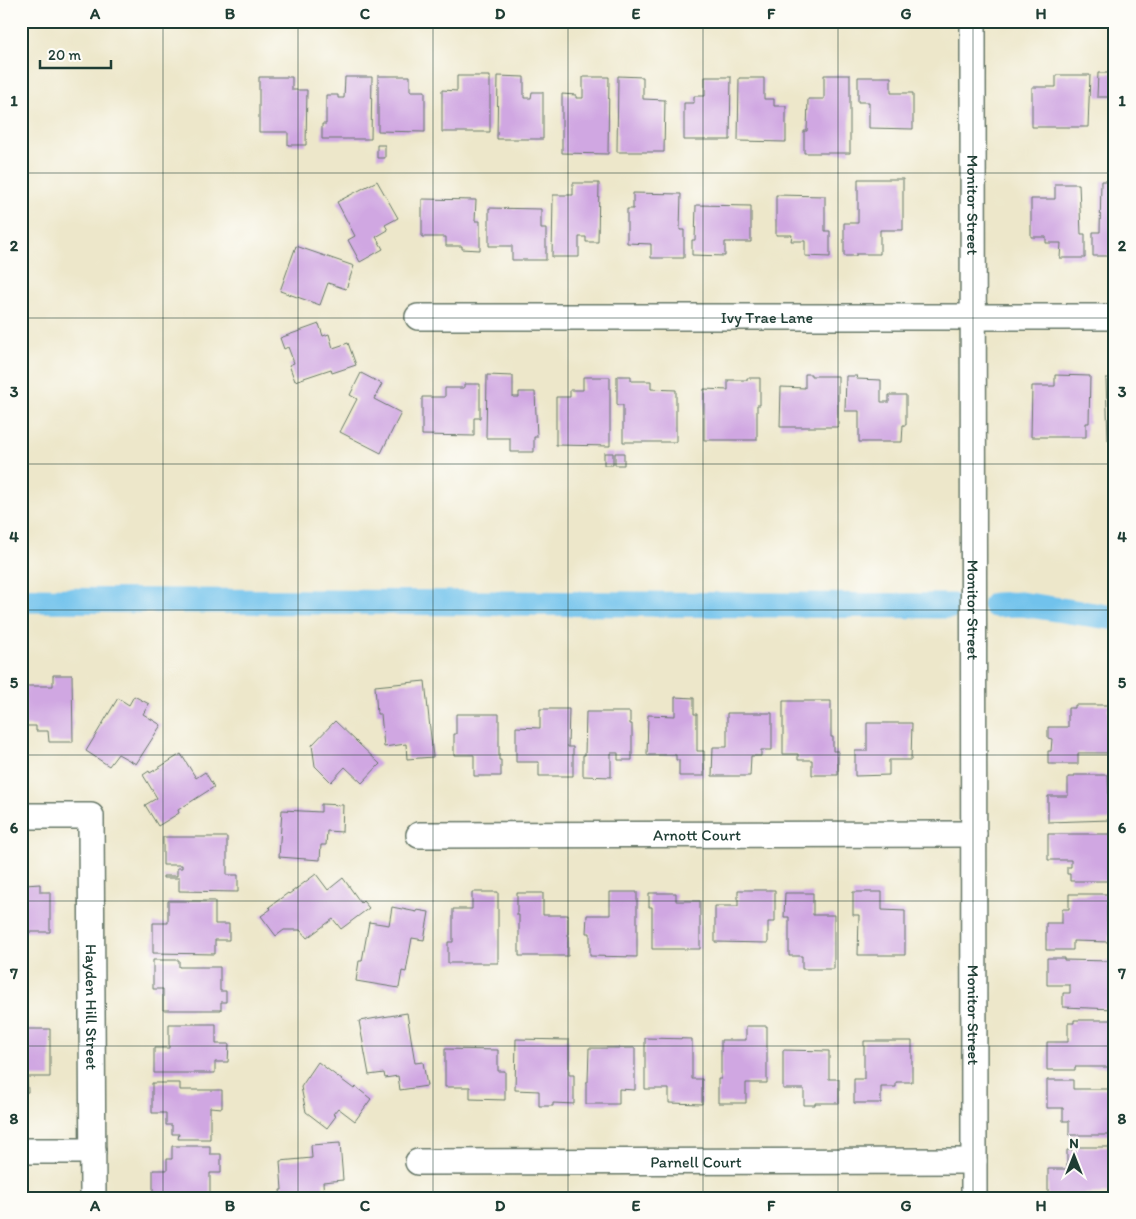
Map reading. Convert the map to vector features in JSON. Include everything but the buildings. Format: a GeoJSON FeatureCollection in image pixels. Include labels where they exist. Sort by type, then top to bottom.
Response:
{"type":"FeatureCollection","features":[{"type":"Feature","properties":{"kind":"street","name":"Monitor Street"},"geometry":{"type":"LineString","coordinates":[[973,21],[974,1198]]}},
{"type":"Feature","properties":{"kind":"street","name":"Ivy Trae Lane"},"geometry":{"type":"LineString","coordinates":[[418,317],[1115,317]]}},
{"type":"Feature","properties":{"kind":"street","name":"Hayden Hill Street"},"geometry":{"type":"LineString","coordinates":[[21,816],[91,816],[93,1198]]}},
{"type":"Feature","properties":{"kind":"street","name":"Arnott Court"},"geometry":{"type":"LineString","coordinates":[[419,835],[974,834]]}},
{"type":"Feature","properties":{"kind":"street"},"geometry":{"type":"LineString","coordinates":[[21,1151],[93,1151]]}},
{"type":"Feature","properties":{"kind":"street","name":"Parnell Court"},"geometry":{"type":"LineString","coordinates":[[418,1162],[974,1161]]}},
{"type":"Feature","properties":{"kind":"waterway"},"geometry":{"type":"LineString","coordinates":[[21,600],[952,606]]}},
{"type":"Feature","properties":{"kind":"waterway"},"geometry":{"type":"LineString","coordinates":[[995,605],[1021,604],[1115,618]]}}]}
